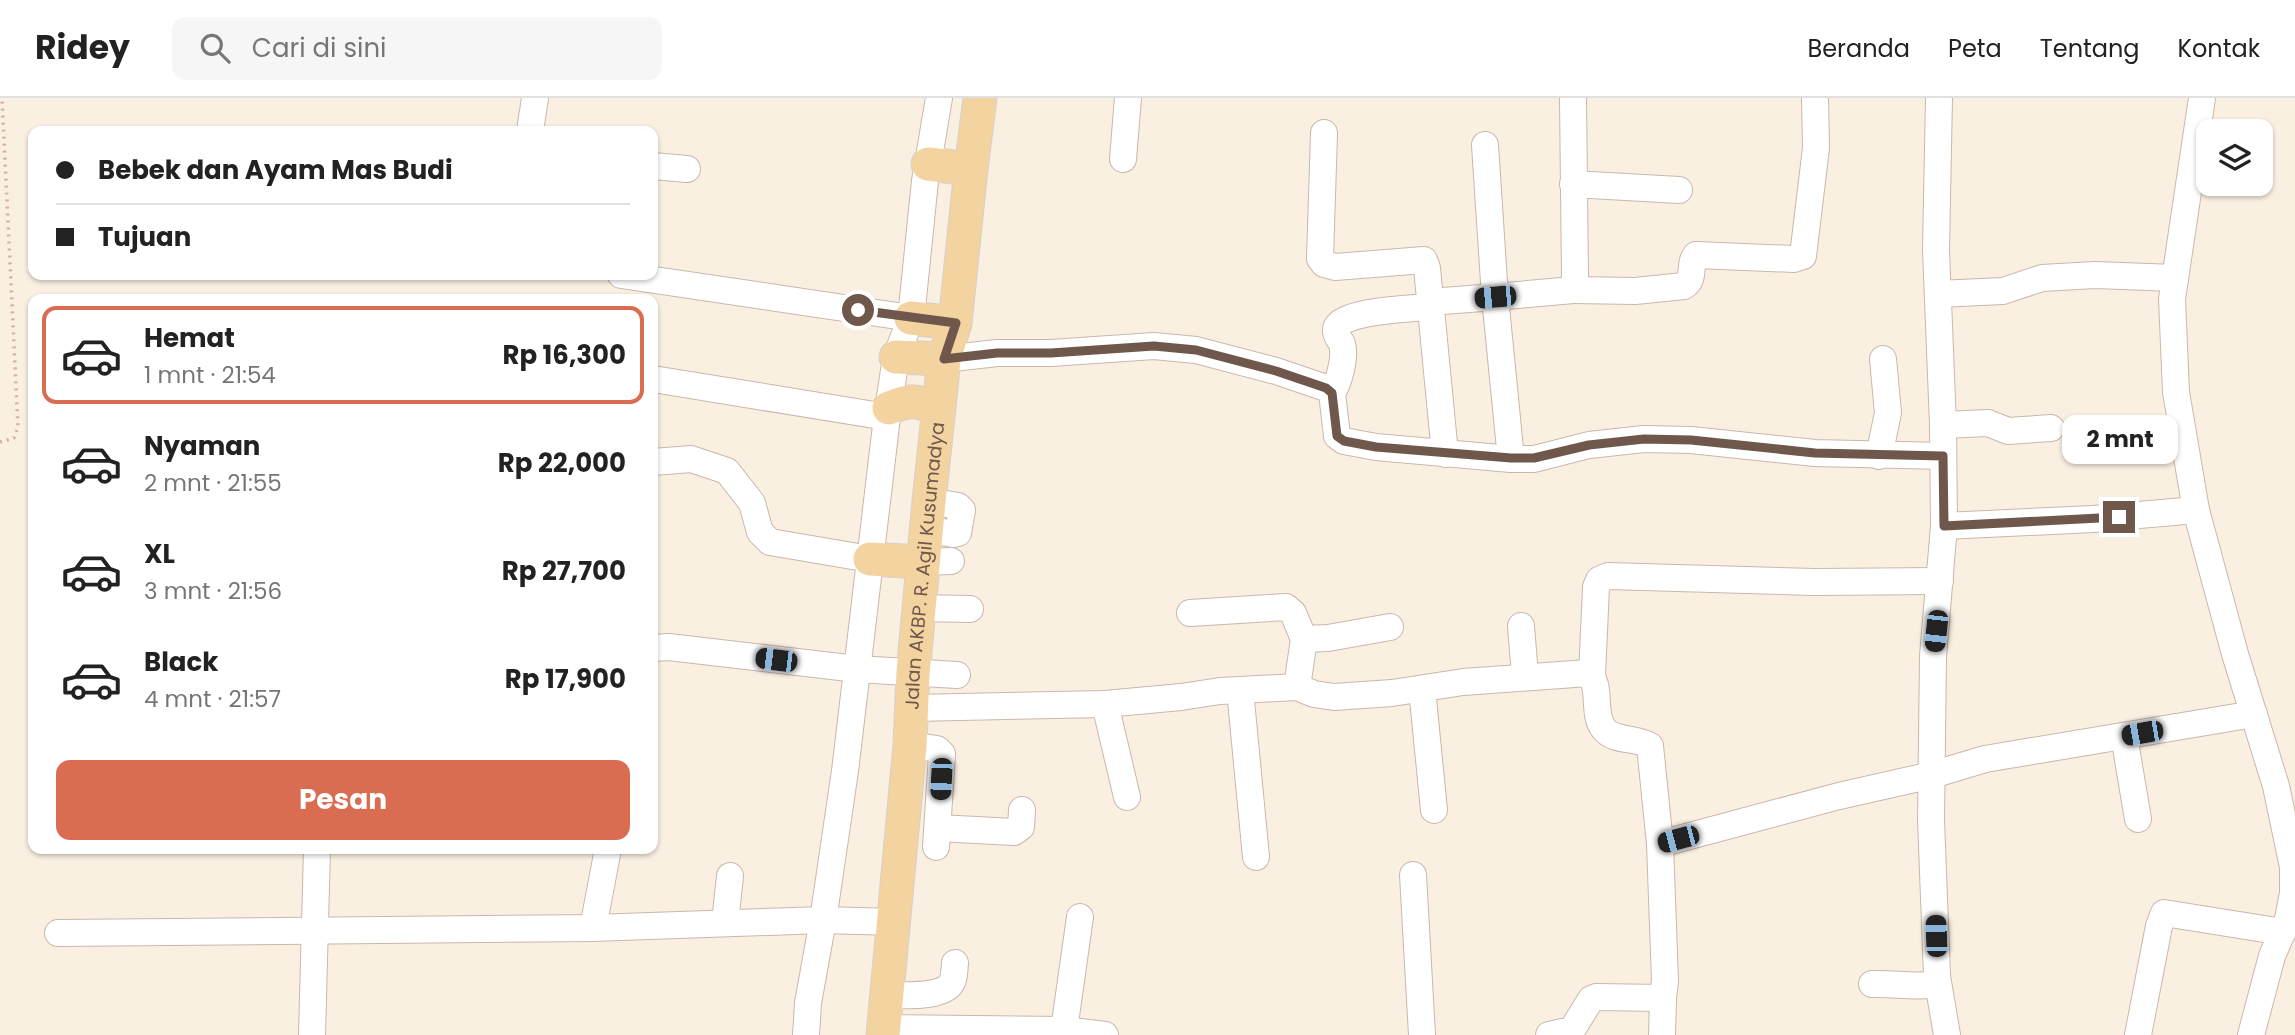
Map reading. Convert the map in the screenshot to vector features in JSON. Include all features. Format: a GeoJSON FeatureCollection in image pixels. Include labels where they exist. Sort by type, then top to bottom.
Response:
{"type":"FeatureCollection","features":[{"type":"Feature","properties":{"kind":"main road","name":"Jalan AKBP. R. Agil Kusumadya"},"geometry":{"type":"LineString","coordinates":[[883,1032],[910,745],[919,608],[937,562],[928,515],[944,359],[956,323],[980,98]]}},
{"type":"Feature","properties":{"kind":"main road"},"geometry":{"type":"LineString","coordinates":[[928,164],[971,169]]}},
{"type":"Feature","properties":{"kind":"main road"},"geometry":{"type":"LineString","coordinates":[[911,318],[956,323]]}},
{"type":"Feature","properties":{"kind":"main road"},"geometry":{"type":"LineString","coordinates":[[896,357],[944,359]]}},
{"type":"Feature","properties":{"kind":"main road"},"geometry":{"type":"LineString","coordinates":[[888,412],[907,401],[917,401],[939,410]]}},
{"type":"Feature","properties":{"kind":"main road"},"geometry":{"type":"LineString","coordinates":[[870,559],[937,562]]}},
{"type":"Feature","properties":{"kind":"street"},"geometry":{"type":"LineString","coordinates":[[531,126],[535,98]]}},
{"type":"Feature","properties":{"kind":"street"},"geometry":{"type":"LineString","coordinates":[[806,1035],[808,1003],[823,920],[857,669],[888,412],[896,357],[911,318],[928,164],[940,98]]}},
{"type":"Feature","properties":{"kind":"street"},"geometry":{"type":"LineString","coordinates":[[1123,159],[1128,98]]}},
{"type":"Feature","properties":{"kind":"street"},"geometry":{"type":"LineString","coordinates":[[1573,98],[1573,290]]}},
{"type":"Feature","properties":{"kind":"street"},"geometry":{"type":"LineString","coordinates":[[1815,98],[1816,148],[1802,256],[1794,259],[1696,255],[1691,280],[1684,286],[1635,291],[1573,290],[1495,297],[1431,304],[1346,319],[1339,323],[1336,329],[1342,346],[1342,357],[1332,393],[1336,432],[1340,439],[1376,447],[1511,458],[1534,458],[1589,445],[1644,439],[1691,440],[1815,453],[1943,456]]}},
{"type":"Feature","properties":{"kind":"street"},"geometry":{"type":"LineString","coordinates":[[1939,98],[1936,250],[1944,526],[1933,656],[1929,986],[1947,1035]]}},
{"type":"Feature","properties":{"kind":"street"},"geometry":{"type":"LineString","coordinates":[[2202,98],[2172,299],[2176,392],[2196,510],[2276,786],[2293,867],[2289,930],[2272,956],[2251,1035]]}},
{"type":"Feature","properties":{"kind":"street"},"geometry":{"type":"LineString","coordinates":[[1324,133],[1321,262],[1335,267],[1423,260],[1427,268],[1445,454]]}},
{"type":"Feature","properties":{"kind":"street"},"geometry":{"type":"LineString","coordinates":[[1485,145],[1495,297],[1511,458]]}},
{"type":"Feature","properties":{"kind":"street"},"geometry":{"type":"LineString","coordinates":[[658,166],[687,169]]}},
{"type":"Feature","properties":{"kind":"street"},"geometry":{"type":"LineString","coordinates":[[1573,184],[1679,190]]}},
{"type":"Feature","properties":{"kind":"street"},"geometry":{"type":"LineString","coordinates":[[1938,294],[2003,291],[2029,280],[2042,278],[2095,275],[2175,278]]}},
{"type":"Feature","properties":{"kind":"street"},"geometry":{"type":"LineString","coordinates":[[655,280],[911,318]]}},
{"type":"Feature","properties":{"kind":"street"},"geometry":{"type":"LineString","coordinates":[[944,359],[997,353],[1051,353],[1154,346],[1196,350],[1301,379],[1332,393]]}},
{"type":"Feature","properties":{"kind":"street"},"geometry":{"type":"LineString","coordinates":[[1880,456],[1888,413],[1883,359]]}},
{"type":"Feature","properties":{"kind":"street"},"geometry":{"type":"LineString","coordinates":[[658,380],[888,412]]}},
{"type":"Feature","properties":{"kind":"street"},"geometry":{"type":"LineString","coordinates":[[1943,425],[1987,423],[2008,431],[2051,428]]}},
{"type":"Feature","properties":{"kind":"street"},"geometry":{"type":"LineString","coordinates":[[658,461],[691,459],[727,471],[752,503],[760,532],[770,542],[870,559]]}},
{"type":"Feature","properties":{"kind":"street"},"geometry":{"type":"LineString","coordinates":[[1944,526],[2093,519],[2196,510]]}},
{"type":"Feature","properties":{"kind":"street"},"geometry":{"type":"LineString","coordinates":[[1662,1035],[1665,981],[1660,844],[1650,746],[1610,735],[1604,729],[1596,706],[1592,676],[1596,587],[1599,580],[1608,576],[1814,582],[1940,581]]}},
{"type":"Feature","properties":{"kind":"street"},"geometry":{"type":"LineString","coordinates":[[1190,613],[1286,607],[1293,613],[1304,639],[1297,687]]}},
{"type":"Feature","properties":{"kind":"street"},"geometry":{"type":"LineString","coordinates":[[919,608],[970,609]]}},
{"type":"Feature","properties":{"kind":"street"},"geometry":{"type":"LineString","coordinates":[[1304,639],[1328,638],[1390,626]]}},
{"type":"Feature","properties":{"kind":"street"},"geometry":{"type":"LineString","coordinates":[[1521,626],[1525,676]]}},
{"type":"Feature","properties":{"kind":"street"},"geometry":{"type":"LineString","coordinates":[[658,648],[857,669],[957,675]]}},
{"type":"Feature","properties":{"kind":"street"},"geometry":{"type":"LineString","coordinates":[[913,708],[1105,704],[1297,687],[1314,694],[1334,697],[1525,676],[1583,673],[1592,676]]}},
{"type":"Feature","properties":{"kind":"street"},"geometry":{"type":"LineString","coordinates":[[1422,689],[1434,810]]}},
{"type":"Feature","properties":{"kind":"street"},"geometry":{"type":"LineString","coordinates":[[1240,690],[1256,857]]}},
{"type":"Feature","properties":{"kind":"street"},"geometry":{"type":"LineString","coordinates":[[1105,704],[1127,797]]}},
{"type":"Feature","properties":{"kind":"street"},"geometry":{"type":"LineString","coordinates":[[1660,844],[1985,759],[2254,714]]}},
{"type":"Feature","properties":{"kind":"street"},"geometry":{"type":"LineString","coordinates":[[2124,736],[2138,818]]}},
{"type":"Feature","properties":{"kind":"street"},"geometry":{"type":"LineString","coordinates":[[910,745],[937,748],[942,754],[937,837],[1014,832],[1021,828],[1023,810]]}},
{"type":"Feature","properties":{"kind":"street"},"geometry":{"type":"LineString","coordinates":[[312,1035],[317,854]]}},
{"type":"Feature","properties":{"kind":"street"},"geometry":{"type":"LineString","coordinates":[[593,928],[607,854]]}},
{"type":"Feature","properties":{"kind":"street"},"geometry":{"type":"LineString","coordinates":[[1413,875],[1422,1035]]}},
{"type":"Feature","properties":{"kind":"street"},"geometry":{"type":"LineString","coordinates":[[724,923],[730,876]]}},
{"type":"Feature","properties":{"kind":"street"},"geometry":{"type":"LineString","coordinates":[[2138,1035],[2164,913],[2289,930]]}},
{"type":"Feature","properties":{"kind":"street"},"geometry":{"type":"LineString","coordinates":[[1064,1030],[1080,917]]}},
{"type":"Feature","properties":{"kind":"street"},"geometry":{"type":"LineString","coordinates":[[58,933],[593,928],[823,920],[894,922]]}},
{"type":"Feature","properties":{"kind":"street"},"geometry":{"type":"LineString","coordinates":[[887,995],[919,995],[942,991],[954,978],[955,963]]}},
{"type":"Feature","properties":{"kind":"street"},"geometry":{"type":"LineString","coordinates":[[1872,984],[1929,986]]}},
{"type":"Feature","properties":{"kind":"street"},"geometry":{"type":"LineString","coordinates":[[1549,1035],[1572,1030],[1591,999],[1596,997],[1663,998]]}},
{"type":"Feature","properties":{"kind":"street"},"geometry":{"type":"LineString","coordinates":[[883,1032],[1064,1030],[1105,1035]]}},
{"type":"Feature","properties":{"kind":"path"},"geometry":{"type":"LineString","coordinates":[[0,442],[14,438],[18,427],[2,98]]}},
{"type":"Feature","properties":{"kind":"route"},"geometry":{"type":"LineString","coordinates":[[858,310],[956,323],[944,359],[997,353],[1051,353],[1154,346],[1214,354],[1326,388],[1332,393],[1337,436],[1344,441],[1376,447],[1486,457],[1534,458],[1606,442],[1644,439],[1691,440],[1815,453],[1943,456],[1944,526],[2119,517]]}}]}
